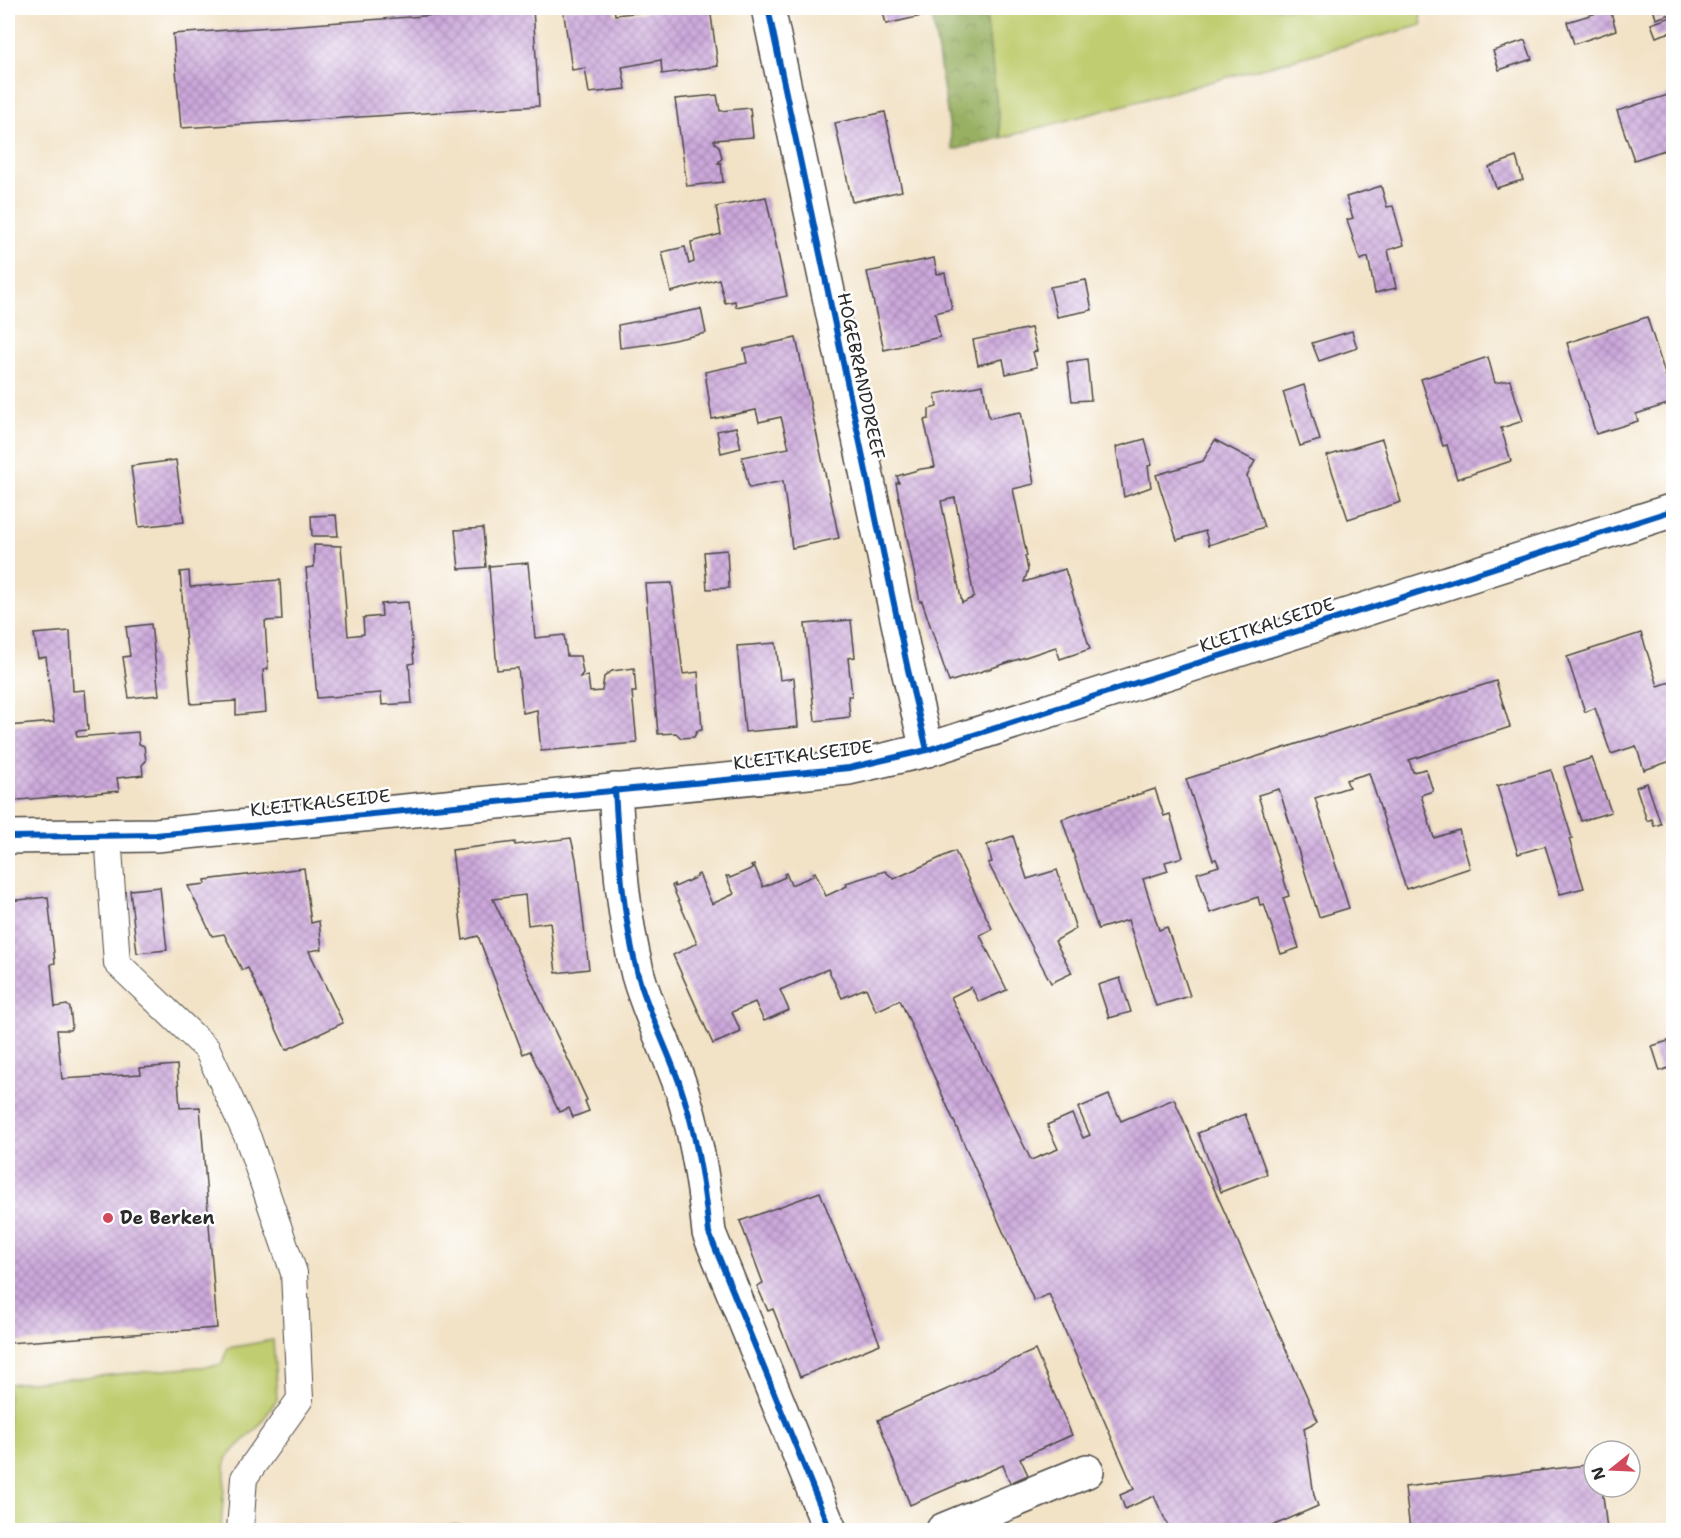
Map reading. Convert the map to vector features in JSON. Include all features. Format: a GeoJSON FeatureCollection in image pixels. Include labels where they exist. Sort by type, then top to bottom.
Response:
{"type":"FeatureCollection","features":[{"type":"Feature","properties":{"kind":"street","name":"HOGEBRANDDREEF"},"geometry":{"type":"LineString","coordinates":[[768,8],[908,670],[927,750]]}},
{"type":"Feature","properties":{"kind":"street","name":"KLEITKALSEIDE"},"geometry":{"type":"LineString","coordinates":[[8,837],[156,835],[849,768],[927,750],[1674,510]]}},
{"type":"Feature","properties":{"kind":"street"},"geometry":{"type":"LineString","coordinates":[[615,790],[626,923],[639,978],[679,1082],[694,1130],[704,1186],[709,1233],[830,1530]]}},
{"type":"Feature","properties":{"kind":"street"},"geometry":{"type":"LineString","coordinates":[[943,1530],[1087,1471]]}},
{"type":"Feature","properties":{"kind":"lane"},"geometry":{"type":"LineString","coordinates":[[108,835],[117,963],[207,1049],[248,1138],[294,1273],[300,1399],[244,1478],[240,1530]]}},
{"type":"Feature","properties":{"kind":"green space"},"geometry":{"type":"Polygon","coordinates":[[[931,8],[985,8],[1001,138],[953,150],[931,8]]]}},
{"type":"Feature","properties":{"kind":"green space"},"geometry":{"type":"Polygon","coordinates":[[[985,8],[1419,8],[1422,25],[1001,138],[985,8]]]}},
{"type":"Feature","properties":{"kind":"green space"},"geometry":{"type":"Polygon","coordinates":[[[273,1340],[277,1399],[260,1425],[226,1458],[221,1530],[8,1530],[8,1384],[221,1365],[228,1348],[273,1340]]]}},
{"type":"Feature","properties":{"kind":"green space"},"geometry":{"type":"Polygon","coordinates":[[[460,1525],[465,1530],[364,1530],[460,1525]]]}},
{"type":"Feature","properties":{"kind":"building"},"geometry":{"type":"Polygon","coordinates":[[[533,8],[539,106],[181,128],[173,34],[533,8]]]}},
{"type":"Feature","properties":{"kind":"building"},"geometry":{"type":"Polygon","coordinates":[[[563,8],[614,8],[615,15],[653,11],[653,8],[710,8],[718,66],[662,74],[661,60],[622,67],[626,89],[589,93],[585,68],[572,70],[563,8]]]}},
{"type":"Feature","properties":{"kind":"building"},"geometry":{"type":"Polygon","coordinates":[[[882,8],[924,8],[926,15],[886,24],[882,8]]]}},
{"type":"Feature","properties":{"kind":"building"},"geometry":{"type":"Polygon","coordinates":[[[1653,8],[1674,8],[1674,13],[1656,19],[1653,8]]]}},
{"type":"Feature","properties":{"kind":"building"},"geometry":{"type":"Polygon","coordinates":[[[1610,9],[1616,30],[1574,44],[1567,22],[1610,9]]]}},
{"type":"Feature","properties":{"kind":"building"},"geometry":{"type":"Polygon","coordinates":[[[1674,16],[1674,31],[1656,37],[1651,24],[1674,16]]]}},
{"type":"Feature","properties":{"kind":"building"},"geometry":{"type":"Polygon","coordinates":[[[1525,40],[1532,59],[1499,70],[1493,51],[1525,40]]]}},
{"type":"Feature","properties":{"kind":"building"},"geometry":{"type":"Polygon","coordinates":[[[1674,93],[1674,147],[1634,160],[1617,111],[1674,93]]]}},
{"type":"Feature","properties":{"kind":"building"},"geometry":{"type":"Polygon","coordinates":[[[717,95],[720,111],[750,108],[753,137],[714,140],[719,146],[722,158],[718,163],[721,163],[723,182],[687,186],[675,99],[717,95]]]}},
{"type":"Feature","properties":{"kind":"building"},"geometry":{"type":"Polygon","coordinates":[[[885,112],[902,191],[852,202],[835,123],[885,112]]]}},
{"type":"Feature","properties":{"kind":"building"},"geometry":{"type":"Polygon","coordinates":[[[1516,157],[1523,180],[1496,188],[1489,167],[1516,157]]]}},
{"type":"Feature","properties":{"kind":"building"},"geometry":{"type":"Polygon","coordinates":[[[1381,186],[1387,207],[1393,206],[1404,245],[1388,250],[1396,288],[1375,293],[1368,257],[1360,260],[1347,220],[1353,218],[1346,197],[1381,186]]]}},
{"type":"Feature","properties":{"kind":"building"},"geometry":{"type":"Polygon","coordinates":[[[766,197],[787,296],[736,307],[735,301],[725,303],[719,279],[671,292],[662,252],[685,247],[689,264],[694,262],[691,242],[721,234],[716,207],[766,197]]]}},
{"type":"Feature","properties":{"kind":"building"},"geometry":{"type":"Polygon","coordinates":[[[934,258],[937,274],[945,273],[952,309],[935,313],[940,337],[884,350],[867,272],[934,258]]]}},
{"type":"Feature","properties":{"kind":"building"},"geometry":{"type":"Polygon","coordinates":[[[1086,280],[1092,310],[1057,317],[1050,287],[1086,280]]]}},
{"type":"Feature","properties":{"kind":"building"},"geometry":{"type":"Polygon","coordinates":[[[701,309],[706,333],[660,343],[620,348],[618,325],[701,309]]]}},
{"type":"Feature","properties":{"kind":"building"},"geometry":{"type":"Polygon","coordinates":[[[1647,317],[1674,402],[1636,414],[1638,421],[1596,434],[1567,343],[1647,317]]]}},
{"type":"Feature","properties":{"kind":"building"},"geometry":{"type":"Polygon","coordinates":[[[1031,328],[1037,351],[1033,352],[1037,367],[1006,374],[1003,359],[978,365],[973,340],[1031,328]]]}},
{"type":"Feature","properties":{"kind":"building"},"geometry":{"type":"Polygon","coordinates":[[[1352,331],[1357,348],[1319,361],[1312,343],[1352,331]]]}},
{"type":"Feature","properties":{"kind":"building"},"geometry":{"type":"Polygon","coordinates":[[[796,338],[839,538],[792,548],[783,481],[749,488],[742,457],[789,448],[781,417],[759,422],[756,410],[712,419],[705,372],[747,363],[744,349],[796,338]]]}},
{"type":"Feature","properties":{"kind":"building"},"geometry":{"type":"Polygon","coordinates":[[[1488,357],[1495,383],[1510,380],[1523,421],[1501,428],[1511,461],[1457,479],[1447,445],[1443,446],[1421,379],[1488,357]]]}},
{"type":"Feature","properties":{"kind":"building"},"geometry":{"type":"Polygon","coordinates":[[[1087,359],[1091,400],[1072,401],[1067,362],[1087,359]]]}},
{"type":"Feature","properties":{"kind":"building"},"geometry":{"type":"Polygon","coordinates":[[[983,385],[989,418],[1021,412],[1034,484],[1013,489],[1027,556],[1025,556],[1028,570],[1024,582],[1065,569],[1090,649],[1060,659],[1056,647],[949,682],[922,601],[920,602],[896,483],[899,483],[897,476],[935,467],[924,420],[929,419],[929,409],[937,407],[935,394],[983,385]],[[955,498],[941,501],[962,603],[974,597],[955,498]]]}},
{"type":"Feature","properties":{"kind":"building"},"geometry":{"type":"Polygon","coordinates":[[[1304,385],[1320,440],[1300,446],[1283,392],[1304,385]]]}},
{"type":"Feature","properties":{"kind":"building"},"geometry":{"type":"Polygon","coordinates":[[[736,427],[741,448],[721,453],[717,431],[736,427]]]}},
{"type":"Feature","properties":{"kind":"building"},"geometry":{"type":"Polygon","coordinates":[[[1145,439],[1152,465],[1148,466],[1151,487],[1124,497],[1116,447],[1145,439]]]}},
{"type":"Feature","properties":{"kind":"building"},"geometry":{"type":"Polygon","coordinates":[[[1382,439],[1401,502],[1348,519],[1327,456],[1382,439]]]}},
{"type":"Feature","properties":{"kind":"building"},"geometry":{"type":"Polygon","coordinates":[[[1215,440],[1255,461],[1247,476],[1264,527],[1209,545],[1205,531],[1177,540],[1156,475],[1203,461],[1215,440]]]}},
{"type":"Feature","properties":{"kind":"building"},"geometry":{"type":"Polygon","coordinates":[[[176,460],[184,522],[139,527],[131,466],[176,460]]]}},
{"type":"Feature","properties":{"kind":"building"},"geometry":{"type":"Polygon","coordinates":[[[336,515],[338,536],[312,536],[311,516],[336,515]]]}},
{"type":"Feature","properties":{"kind":"building"},"geometry":{"type":"Polygon","coordinates":[[[483,528],[486,567],[459,569],[455,530],[483,528]]]}},
{"type":"Feature","properties":{"kind":"building"},"geometry":{"type":"Polygon","coordinates":[[[314,545],[341,546],[348,636],[364,634],[363,618],[382,616],[381,604],[408,602],[414,663],[409,664],[412,703],[382,705],[381,693],[317,698],[306,568],[314,567],[314,545]]]}},
{"type":"Feature","properties":{"kind":"building"},"geometry":{"type":"Polygon","coordinates":[[[727,550],[729,588],[707,589],[704,552],[727,550]]]}},
{"type":"Feature","properties":{"kind":"building"},"geometry":{"type":"Polygon","coordinates":[[[528,563],[535,638],[564,635],[567,656],[580,656],[583,673],[580,677],[588,676],[590,692],[602,691],[604,677],[612,671],[634,668],[636,692],[632,692],[637,743],[541,751],[537,710],[523,713],[518,668],[497,670],[489,566],[528,563]]]}},
{"type":"Feature","properties":{"kind":"building"},"geometry":{"type":"Polygon","coordinates":[[[189,571],[190,587],[280,580],[282,620],[265,621],[268,669],[263,670],[266,712],[236,715],[236,701],[191,704],[180,572],[189,571]]]}},
{"type":"Feature","properties":{"kind":"building"},"geometry":{"type":"Polygon","coordinates":[[[672,583],[683,674],[698,672],[702,730],[697,731],[694,737],[681,738],[676,733],[658,734],[645,584],[672,583]]]}},
{"type":"Feature","properties":{"kind":"building"},"geometry":{"type":"Polygon","coordinates":[[[851,620],[855,657],[848,658],[852,696],[848,696],[850,717],[815,721],[805,624],[851,620]]]}},
{"type":"Feature","properties":{"kind":"building"},"geometry":{"type":"Polygon","coordinates":[[[151,624],[159,695],[129,698],[123,657],[130,656],[126,627],[151,624]]]}},
{"type":"Feature","properties":{"kind":"building"},"geometry":{"type":"Polygon","coordinates":[[[70,631],[73,691],[85,690],[88,730],[76,731],[77,737],[138,732],[139,744],[144,746],[146,761],[142,765],[143,775],[117,778],[119,791],[8,801],[8,726],[54,722],[46,657],[38,658],[34,634],[70,631]]]}},
{"type":"Feature","properties":{"kind":"building"},"geometry":{"type":"Polygon","coordinates":[[[1641,633],[1658,686],[1670,682],[1674,694],[1674,760],[1644,770],[1636,746],[1611,754],[1595,708],[1585,712],[1567,657],[1641,633]]]}},
{"type":"Feature","properties":{"kind":"building"},"geometry":{"type":"Polygon","coordinates":[[[776,643],[780,680],[794,678],[798,727],[745,732],[737,646],[776,643]]]}},
{"type":"Feature","properties":{"kind":"building"},"geometry":{"type":"Polygon","coordinates":[[[1496,681],[1510,727],[1409,760],[1413,772],[1426,769],[1433,791],[1421,795],[1434,838],[1459,830],[1470,868],[1406,889],[1369,773],[1346,780],[1349,787],[1315,798],[1349,908],[1319,917],[1279,789],[1258,795],[1289,896],[1283,898],[1299,948],[1281,954],[1264,904],[1260,905],[1258,897],[1210,913],[1197,873],[1219,866],[1216,859],[1213,860],[1186,779],[1496,681]]]}},
{"type":"Feature","properties":{"kind":"building"},"geometry":{"type":"Polygon","coordinates":[[[1592,758],[1611,812],[1581,821],[1564,767],[1592,758]]]}},
{"type":"Feature","properties":{"kind":"building"},"geometry":{"type":"Polygon","coordinates":[[[1551,770],[1572,838],[1569,839],[1584,888],[1560,894],[1545,846],[1518,854],[1497,786],[1551,770]]]}},
{"type":"Feature","properties":{"kind":"building"},"geometry":{"type":"Polygon","coordinates":[[[1647,783],[1661,824],[1654,826],[1652,819],[1647,821],[1636,787],[1647,783]]]}},
{"type":"Feature","properties":{"kind":"building"},"geometry":{"type":"Polygon","coordinates":[[[1155,789],[1164,816],[1170,814],[1183,857],[1165,862],[1168,871],[1143,879],[1159,930],[1167,927],[1190,996],[1156,1006],[1128,920],[1098,929],[1062,819],[1155,789]]]}},
{"type":"Feature","properties":{"kind":"building"},"geometry":{"type":"Polygon","coordinates":[[[1013,836],[1027,879],[1057,870],[1076,929],[1055,941],[1072,973],[1051,983],[988,863],[992,862],[987,845],[1013,836]]]}},
{"type":"Feature","properties":{"kind":"building"},"geometry":{"type":"Polygon","coordinates":[[[571,838],[576,859],[589,969],[556,973],[550,922],[528,925],[525,895],[493,899],[587,1100],[585,1101],[589,1111],[573,1117],[569,1108],[559,1112],[530,1051],[523,1054],[478,936],[463,940],[452,850],[571,838]]]}},
{"type":"Feature","properties":{"kind":"building"},"geometry":{"type":"Polygon","coordinates":[[[955,851],[992,929],[980,935],[1007,990],[979,1002],[971,987],[951,997],[1031,1160],[1058,1149],[1047,1125],[1072,1114],[1083,1138],[1090,1135],[1078,1108],[1109,1095],[1121,1121],[1174,1099],[1318,1421],[1304,1428],[1314,1495],[1318,1506],[1263,1530],[1170,1530],[1154,1496],[1125,1509],[1120,1495],[1134,1489],[1049,1294],[1034,1301],[900,1000],[876,1011],[866,988],[842,998],[828,969],[780,990],[789,1010],[764,1021],[755,1002],[732,1012],[741,1032],[713,1044],[673,955],[697,943],[672,886],[674,884],[675,887],[699,874],[712,904],[734,894],[726,876],[730,878],[753,868],[751,866],[754,865],[763,887],[785,877],[786,873],[791,885],[813,876],[815,872],[826,896],[847,886],[846,883],[885,871],[894,879],[955,851]]]}},
{"type":"Feature","properties":{"kind":"building"},"geometry":{"type":"Polygon","coordinates":[[[304,868],[311,923],[319,921],[322,949],[309,951],[343,1023],[286,1050],[248,968],[242,970],[224,934],[212,936],[188,886],[206,884],[205,880],[304,868]]]}},
{"type":"Feature","properties":{"kind":"building"},"geometry":{"type":"Polygon","coordinates":[[[160,887],[167,950],[137,953],[130,890],[160,887]]]}},
{"type":"Feature","properties":{"kind":"building","name":"De Berken"},"geometry":{"type":"Polygon","coordinates":[[[48,897],[55,963],[51,964],[55,1007],[67,1005],[70,1008],[72,1026],[70,1030],[57,1030],[62,1079],[141,1074],[140,1068],[177,1065],[180,1108],[200,1107],[217,1328],[8,1343],[8,901],[48,897]]]}},
{"type":"Feature","properties":{"kind":"building"},"geometry":{"type":"Polygon","coordinates":[[[1120,978],[1131,1012],[1109,1018],[1098,985],[1120,978]]]}},
{"type":"Feature","properties":{"kind":"building"},"geometry":{"type":"Polygon","coordinates":[[[1668,1041],[1674,1066],[1660,1071],[1652,1046],[1668,1041]]]}},
{"type":"Feature","properties":{"kind":"building"},"geometry":{"type":"Polygon","coordinates":[[[1245,1114],[1267,1174],[1221,1192],[1198,1133],[1245,1114]]]}},
{"type":"Feature","properties":{"kind":"building"},"geometry":{"type":"Polygon","coordinates":[[[820,1192],[880,1344],[800,1377],[773,1309],[768,1311],[757,1286],[763,1283],[740,1221],[820,1192]]]}},
{"type":"Feature","properties":{"kind":"building"},"geometry":{"type":"Polygon","coordinates":[[[1035,1350],[1072,1435],[1020,1458],[1028,1475],[1010,1483],[1003,1465],[910,1505],[878,1420],[1035,1350]]]}},
{"type":"Feature","properties":{"kind":"building"},"geometry":{"type":"Polygon","coordinates":[[[1582,1465],[1582,1499],[1603,1499],[1607,1530],[1410,1530],[1405,1487],[1582,1465]]]}},
{"type":"Feature","properties":{"kind":"cycle path"},"geometry":{"type":"LineString","coordinates":[[768,8],[908,670],[927,750]]}},
{"type":"Feature","properties":{"kind":"cycle path"},"geometry":{"type":"LineString","coordinates":[[8,837],[156,835],[849,768],[927,750],[1674,510]]}},
{"type":"Feature","properties":{"kind":"cycle path"},"geometry":{"type":"LineString","coordinates":[[615,790],[628,929],[642,988],[679,1082],[690,1119],[702,1175],[709,1233],[830,1530]]}},
{"type":"Feature","properties":{"kind":"place","name":"De Berken"},"geometry":{"type":"Point","coordinates":[108,1218]}}]}
